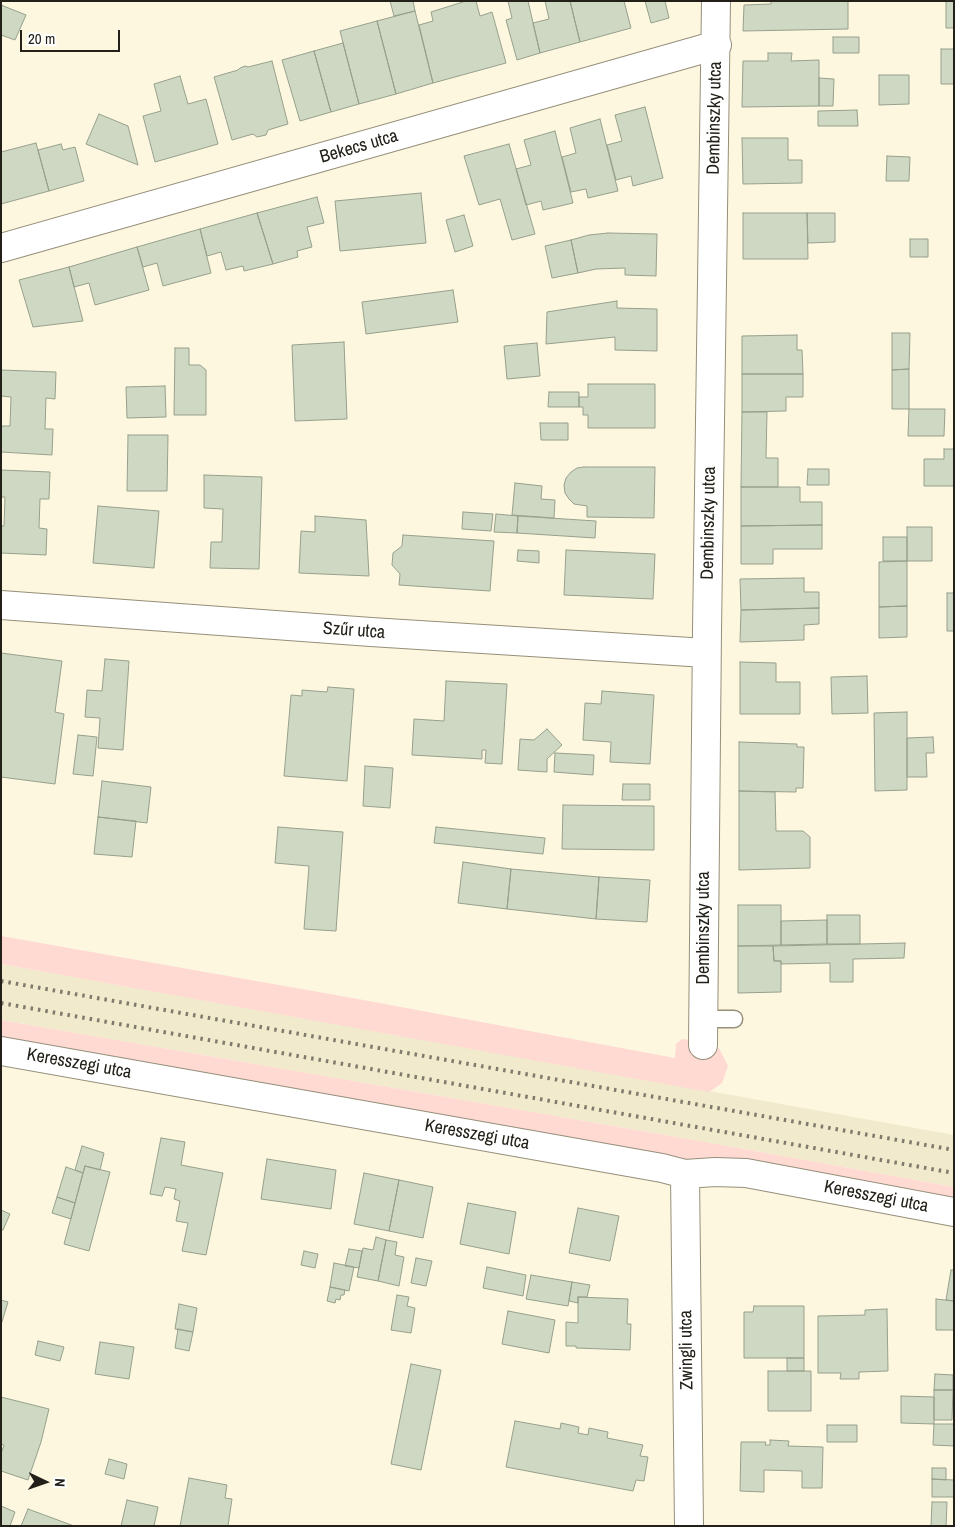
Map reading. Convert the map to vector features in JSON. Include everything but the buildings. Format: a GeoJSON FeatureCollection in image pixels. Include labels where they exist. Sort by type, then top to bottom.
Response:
{"type":"FeatureCollection","features":[{"type":"Feature","properties":{"kind":"street","name":"Dembinszky utca"},"geometry":{"type":"LineString","coordinates":[[703,1032],[706,653],[716,1]]}},
{"type":"Feature","properties":{"kind":"street","name":"Bekecs utca"},"geometry":{"type":"LineString","coordinates":[[1,248],[716,45]]}},
{"type":"Feature","properties":{"kind":"street","name":"Szűr utca"},"geometry":{"type":"LineString","coordinates":[[1,605],[371,632],[706,653]]}},
{"type":"Feature","properties":{"kind":"street","name":"Keresszegi utca"},"geometry":{"type":"LineString","coordinates":[[1,1050],[642,1164],[685,1174],[715,1172],[746,1173],[954,1212]]}},
{"type":"Feature","properties":{"kind":"street","name":"Zwingli utca"},"geometry":{"type":"LineString","coordinates":[[685,1174],[689,1526]]}},
{"type":"Feature","properties":{"kind":"lane"},"geometry":{"type":"LineString","coordinates":[[703,1032],[734,1019]]}},
{"type":"Feature","properties":{"kind":"shaded area"},"geometry":{"type":"Polygon","coordinates":[[[1,936],[347,997],[675,1058],[676,1044],[682,1039],[691,1040],[707,1050],[719,1048],[728,1066],[722,1083],[709,1092],[1,964],[1,936]]]}},
{"type":"Feature","properties":{"kind":"shaded area"},"geometry":{"type":"Polygon","coordinates":[[[1,964],[954,1135],[954,1187],[1,1020],[1,964]]]}},
{"type":"Feature","properties":{"kind":"shaded area"},"geometry":{"type":"Polygon","coordinates":[[[1,1020],[954,1187],[954,1202],[704,1164],[1,1039],[1,1020]]]}},
{"type":"Feature","properties":{"kind":"railway"},"geometry":{"type":"LineString","coordinates":[[1,981],[954,1150]]}},
{"type":"Feature","properties":{"kind":"railway"},"geometry":{"type":"LineString","coordinates":[[1,1003],[954,1173]]}}]}
